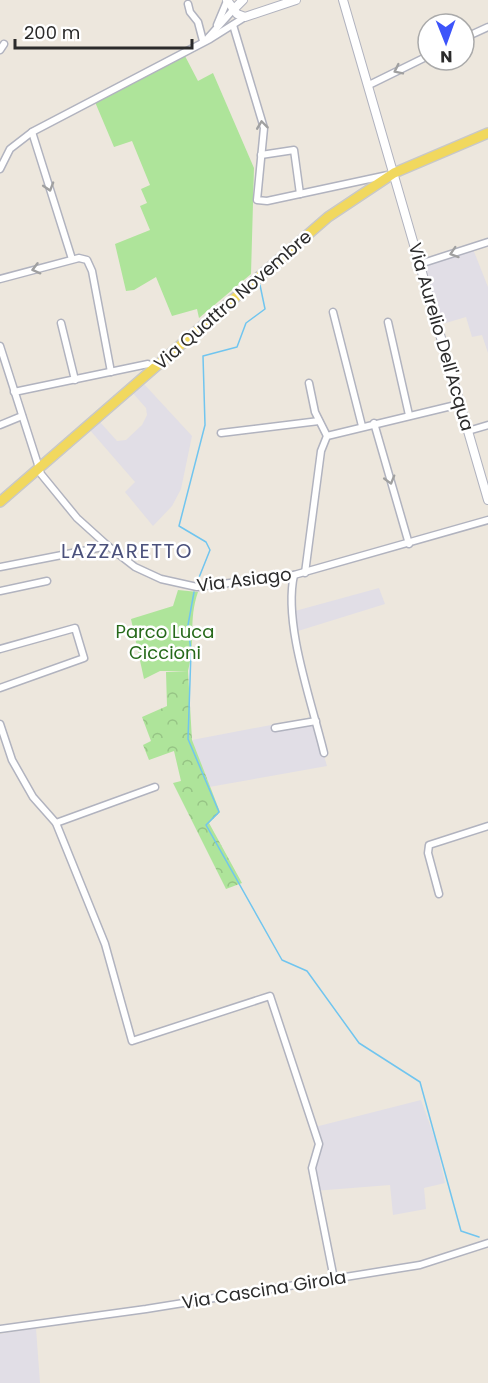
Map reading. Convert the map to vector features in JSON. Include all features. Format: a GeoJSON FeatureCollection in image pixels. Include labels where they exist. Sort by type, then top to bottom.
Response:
{"type":"FeatureCollection","features":[{"type":"Feature","properties":{"kind":"main road","name":"Via Quattro Novembre"},"geometry":{"type":"LineString","coordinates":[[0,502],[370,182],[488,133]]}},
{"type":"Feature","properties":{"kind":"street"},"geometry":{"type":"LineString","coordinates":[[227,0],[232,10],[245,17]]}},
{"type":"Feature","properties":{"kind":"street"},"geometry":{"type":"LineString","coordinates":[[215,28],[227,0]]}},
{"type":"Feature","properties":{"kind":"street"},"geometry":{"type":"LineString","coordinates":[[205,41],[243,0]]}},
{"type":"Feature","properties":{"kind":"street","name":"Via Aurelio Dell'Acqua"},"geometry":{"type":"LineString","coordinates":[[343,0],[488,500]]}},
{"type":"Feature","properties":{"kind":"street"},"geometry":{"type":"LineString","coordinates":[[0,169],[1,160],[15,143],[32,132],[205,41],[245,17],[276,3],[292,1]]}},
{"type":"Feature","properties":{"kind":"street"},"geometry":{"type":"LineString","coordinates":[[188,4],[205,41]]}},
{"type":"Feature","properties":{"kind":"street"},"geometry":{"type":"LineString","coordinates":[[233,25],[264,124],[256,198],[260,202],[370,182]]}},
{"type":"Feature","properties":{"kind":"street"},"geometry":{"type":"LineString","coordinates":[[369,85],[416,62]]}},
{"type":"Feature","properties":{"kind":"street"},"geometry":{"type":"LineString","coordinates":[[32,132],[72,259]]}},
{"type":"Feature","properties":{"kind":"street"},"geometry":{"type":"LineString","coordinates":[[261,155],[294,150],[300,194]]}},
{"type":"Feature","properties":{"kind":"street"},"geometry":{"type":"LineString","coordinates":[[420,264],[488,242]]}},
{"type":"Feature","properties":{"kind":"street"},"geometry":{"type":"LineString","coordinates":[[0,279],[72,259],[84,258],[90,264],[111,372]]}},
{"type":"Feature","properties":{"kind":"street"},"geometry":{"type":"LineString","coordinates":[[333,312],[362,426]]}},
{"type":"Feature","properties":{"kind":"street"},"geometry":{"type":"LineString","coordinates":[[388,322],[410,415]]}},
{"type":"Feature","properties":{"kind":"street"},"geometry":{"type":"LineString","coordinates":[[61,323],[75,380]]}},
{"type":"Feature","properties":{"kind":"street"},"geometry":{"type":"LineString","coordinates":[[0,346],[38,469]]}},
{"type":"Feature","properties":{"kind":"street"},"geometry":{"type":"LineString","coordinates":[[14,392],[148,364],[155,368]]}},
{"type":"Feature","properties":{"kind":"street"},"geometry":{"type":"LineString","coordinates":[[305,573],[321,451],[327,436],[319,421],[309,383]]}},
{"type":"Feature","properties":{"kind":"street"},"geometry":{"type":"LineString","coordinates":[[327,436],[460,404]]}},
{"type":"Feature","properties":{"kind":"street"},"geometry":{"type":"LineString","coordinates":[[0,425],[22,417]]}},
{"type":"Feature","properties":{"kind":"street"},"geometry":{"type":"LineString","coordinates":[[221,433],[319,421]]}},
{"type":"Feature","properties":{"kind":"street"},"geometry":{"type":"LineString","coordinates":[[374,423],[409,544]]}},
{"type":"Feature","properties":{"kind":"street"},"geometry":{"type":"LineString","coordinates":[[468,431],[488,425]]}},
{"type":"Feature","properties":{"kind":"street","name":"Via Asiago"},"geometry":{"type":"LineString","coordinates":[[38,469],[77,518],[108,546],[148,574],[189,587],[305,573],[488,520]]}},
{"type":"Feature","properties":{"kind":"street"},"geometry":{"type":"LineString","coordinates":[[0,567],[108,546]]}},
{"type":"Feature","properties":{"kind":"street"},"geometry":{"type":"LineString","coordinates":[[294,575],[291,595],[294,630],[324,753]]}},
{"type":"Feature","properties":{"kind":"street"},"geometry":{"type":"LineString","coordinates":[[0,591],[46,581]]}},
{"type":"Feature","properties":{"kind":"street"},"geometry":{"type":"LineString","coordinates":[[0,649],[75,628],[84,658],[0,688]]}},
{"type":"Feature","properties":{"kind":"street"},"geometry":{"type":"LineString","coordinates":[[275,728],[316,721]]}},
{"type":"Feature","properties":{"kind":"street"},"geometry":{"type":"LineString","coordinates":[[0,724],[12,760],[33,797],[56,823],[105,944],[132,1041],[270,996],[319,1144],[312,1168],[334,1279]]}},
{"type":"Feature","properties":{"kind":"street"},"geometry":{"type":"LineString","coordinates":[[56,823],[155,787]]}},
{"type":"Feature","properties":{"kind":"street"},"geometry":{"type":"LineString","coordinates":[[439,894],[428,853],[429,845],[488,826]]}},
{"type":"Feature","properties":{"kind":"street","name":"Via Cascina Girola"},"geometry":{"type":"LineString","coordinates":[[0,1329],[432,1262],[488,1243]]}},
{"type":"Feature","properties":{"kind":"shaded area"},"geometry":{"type":"Polygon","coordinates":[[[473,249],[488,287],[488,353],[482,335],[472,337],[466,317],[439,325],[422,265],[473,249]]]}},
{"type":"Feature","properties":{"kind":"shaded area"},"geometry":{"type":"Polygon","coordinates":[[[143,383],[192,436],[181,489],[172,506],[153,526],[125,492],[135,482],[89,429],[99,421],[117,441],[126,440],[142,425],[147,415],[146,408],[132,392],[143,383]]]}},
{"type":"Feature","properties":{"kind":"shaded area"},"geometry":{"type":"Polygon","coordinates":[[[379,588],[385,604],[298,631],[295,611],[379,588]]]}},
{"type":"Feature","properties":{"kind":"shaded area"},"geometry":{"type":"Polygon","coordinates":[[[313,717],[327,766],[209,787],[192,740],[313,717]]]}},
{"type":"Feature","properties":{"kind":"shaded area"},"geometry":{"type":"Polygon","coordinates":[[[421,1100],[436,1142],[445,1183],[424,1188],[426,1209],[393,1215],[390,1185],[314,1191],[310,1168],[316,1144],[311,1128],[421,1100]]]}},
{"type":"Feature","properties":{"kind":"shaded area"},"geometry":{"type":"Polygon","coordinates":[[[36,1328],[40,1383],[0,1383],[0,1334],[36,1328]]]}},
{"type":"Feature","properties":{"kind":"green space"},"geometry":{"type":"Polygon","coordinates":[[[185,56],[198,81],[213,73],[254,168],[251,274],[199,318],[197,309],[172,316],[156,277],[134,290],[126,291],[115,244],[150,230],[140,206],[147,203],[141,189],[150,185],[132,141],[114,147],[95,102],[185,56]]]}},
{"type":"Feature","properties":{"kind":"green space","name":"Parco Luca Ciccioni"},"geometry":{"type":"Polygon","coordinates":[[[178,590],[198,592],[193,612],[192,650],[188,671],[160,671],[144,679],[131,619],[173,606],[178,590]]]}},
{"type":"Feature","properties":{"kind":"green space"},"geometry":{"type":"Polygon","coordinates":[[[188,671],[192,740],[220,812],[209,823],[242,883],[226,889],[173,783],[181,781],[174,751],[149,760],[143,745],[151,741],[142,717],[167,706],[166,672],[188,671]]]}},
{"type":"Feature","properties":{"kind":"waterway"},"geometry":{"type":"LineString","coordinates":[[198,580],[210,550],[206,542],[179,526],[205,425],[203,356],[237,347],[246,323],[265,309],[260,285]]}},
{"type":"Feature","properties":{"kind":"waterway"},"geometry":{"type":"LineString","coordinates":[[194,592],[188,625],[191,652],[188,739],[219,812],[206,825],[282,960],[307,971],[359,1043],[420,1082],[461,1231],[479,1237]]}},
{"type":"Feature","properties":{"kind":"district","name":"LAZZARETTO"},"geometry":{"type":"Point","coordinates":[127,551]}}]}
